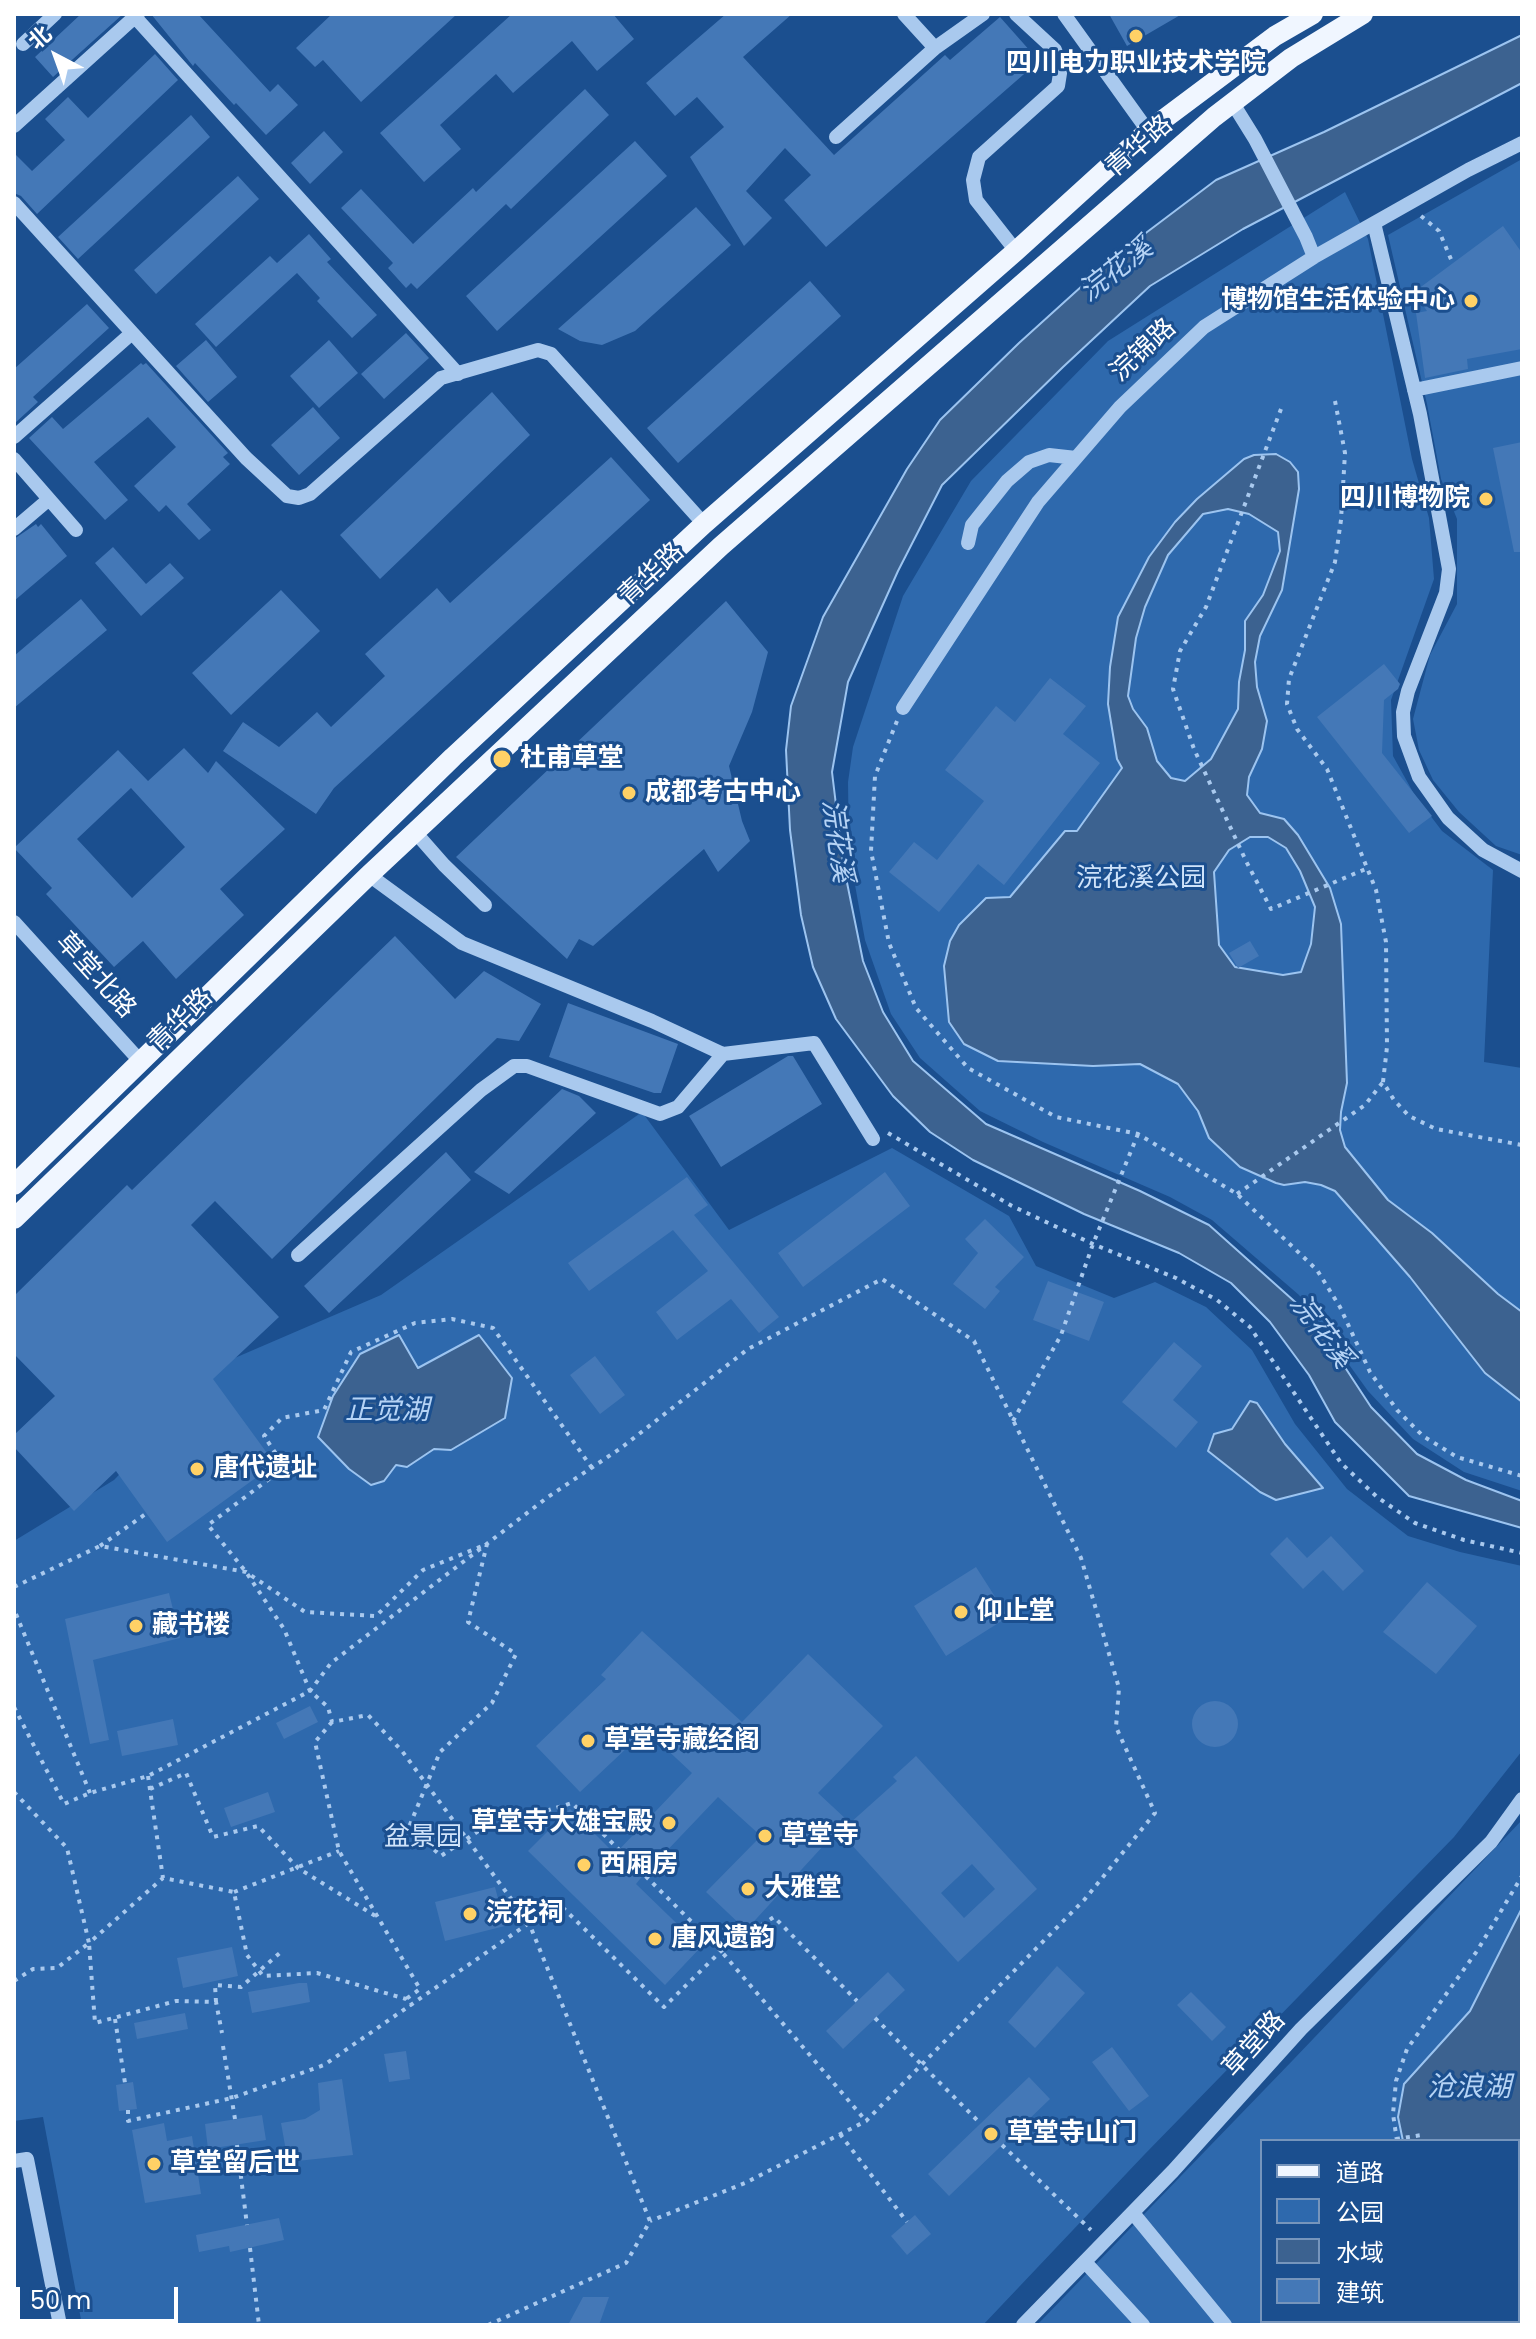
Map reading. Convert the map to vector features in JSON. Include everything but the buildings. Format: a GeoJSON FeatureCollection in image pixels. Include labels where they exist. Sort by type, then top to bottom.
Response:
{"type":"FeatureCollection","features":[{"type":"Feature","properties":{"kind":"main road","name":"青华路"},"geometry":{"type":"LineString","coordinates":[[14,1185],[453,757],[704,524],[1148,131],[1275,36],[1313,14]]}},
{"type":"Feature","properties":{"kind":"main road","name":"青华路"},"geometry":{"type":"LineString","coordinates":[[14,1219],[369,875],[721,546],[1232,102],[1291,58],[1363,14]]}},
{"type":"Feature","properties":{"kind":"street"},"geometry":{"type":"LineString","coordinates":[[23,44],[55,14]]}},
{"type":"Feature","properties":{"kind":"street"},"geometry":{"type":"LineString","coordinates":[[904,14],[935,48]]}},
{"type":"Feature","properties":{"kind":"street"},"geometry":{"type":"LineString","coordinates":[[836,137],[966,18],[983,14]]}},
{"type":"Feature","properties":{"kind":"street"},"geometry":{"type":"LineString","coordinates":[[1016,14],[1055,50],[1061,67],[1058,86],[979,157],[973,180],[976,200],[1016,251]]}},
{"type":"Feature","properties":{"kind":"street"},"geometry":{"type":"LineString","coordinates":[[1064,14],[1148,131]]}},
{"type":"Feature","properties":{"kind":"street"},"geometry":{"type":"LineString","coordinates":[[14,126],[136,16],[458,374]]}},
{"type":"Feature","properties":{"kind":"street"},"geometry":{"type":"LineString","coordinates":[[1232,102],[1255,139],[1314,257]]}},
{"type":"Feature","properties":{"kind":"street","name":"浣锦路"},"geometry":{"type":"LineString","coordinates":[[903,708],[1038,502],[1120,407],[1204,327],[1314,257],[1522,143]]}},
{"type":"Feature","properties":{"kind":"street"},"geometry":{"type":"LineString","coordinates":[[14,203],[246,458],[287,496],[299,498],[310,494],[441,378],[538,350],[551,354],[704,524]]}},
{"type":"Feature","properties":{"kind":"street"},"geometry":{"type":"LineString","coordinates":[[1374,223],[1414,390],[1449,569],[1446,593],[1408,691],[1403,712],[1404,736],[1419,777],[1448,818],[1483,850],[1522,871]]}},
{"type":"Feature","properties":{"kind":"street"},"geometry":{"type":"LineString","coordinates":[[14,437],[132,333]]}},
{"type":"Feature","properties":{"kind":"street"},"geometry":{"type":"LineString","coordinates":[[1414,390],[1522,368]]}},
{"type":"Feature","properties":{"kind":"street"},"geometry":{"type":"LineString","coordinates":[[968,543],[972,525],[1007,481],[1029,462],[1049,455],[1076,458]]}},
{"type":"Feature","properties":{"kind":"street"},"geometry":{"type":"LineString","coordinates":[[14,459],[76,530]]}},
{"type":"Feature","properties":{"kind":"street"},"geometry":{"type":"LineString","coordinates":[[14,529],[48,500]]}},
{"type":"Feature","properties":{"kind":"street"},"geometry":{"type":"LineString","coordinates":[[415,832],[485,905]]}},
{"type":"Feature","properties":{"kind":"street"},"geometry":{"type":"LineString","coordinates":[[369,875],[462,943],[652,1021],[723,1054],[814,1043],[873,1139]]}},
{"type":"Feature","properties":{"kind":"street","name":"草堂北路"},"geometry":{"type":"LineString","coordinates":[[14,922],[141,1062]]}},
{"type":"Feature","properties":{"kind":"street"},"geometry":{"type":"LineString","coordinates":[[298,1255],[481,1090],[514,1066],[527,1066],[660,1114],[678,1107],[723,1054]]}},
{"type":"Feature","properties":{"kind":"street","name":"草堂路"},"geometry":{"type":"LineString","coordinates":[[1023,2325],[1133,2213],[1301,2029],[1491,1842],[1522,1799]]}},
{"type":"Feature","properties":{"kind":"street"},"geometry":{"type":"LineString","coordinates":[[14,2161],[27,2159],[60,2325]]}},
{"type":"Feature","properties":{"kind":"street"},"geometry":{"type":"LineString","coordinates":[[1133,2213],[1225,2325]]}},
{"type":"Feature","properties":{"kind":"street"},"geometry":{"type":"LineString","coordinates":[[1085,2262],[1143,2325]]}},
{"type":"Feature","properties":{"kind":"path"},"geometry":{"type":"LineString","coordinates":[[1407,204],[1439,231],[1453,264]]}},
{"type":"Feature","properties":{"kind":"path"},"geometry":{"type":"LineString","coordinates":[[1237,1194],[1365,1105],[1383,1082],[1387,1047],[1386,942],[1376,890],[1327,769],[1297,729],[1287,704],[1289,679],[1335,562],[1345,453],[1335,401]]}},
{"type":"Feature","properties":{"kind":"path"},"geometry":{"type":"LineString","coordinates":[[1281,409],[1206,607],[1180,651],[1173,689],[1194,749],[1271,909],[1368,868]]}},
{"type":"Feature","properties":{"kind":"path"},"geometry":{"type":"LineString","coordinates":[[903,708],[875,776],[871,851],[889,943],[916,1008],[968,1068],[1056,1117],[1138,1134],[1237,1194],[1317,1270],[1340,1307],[1370,1372],[1397,1410],[1423,1436],[1457,1457],[1522,1476]]}},
{"type":"Feature","properties":{"kind":"path"},"geometry":{"type":"LineString","coordinates":[[1383,1082],[1409,1116],[1436,1129],[1522,1145]]}},
{"type":"Feature","properties":{"kind":"path"},"geometry":{"type":"LineString","coordinates":[[856,1112],[1012,1206],[1176,1278],[1217,1300],[1250,1327],[1341,1463],[1377,1497],[1415,1523],[1464,1540],[1522,1553]]}},
{"type":"Feature","properties":{"kind":"path"},"geometry":{"type":"LineString","coordinates":[[1013,1421],[1061,1335],[1093,1244],[1138,1134]]}},
{"type":"Feature","properties":{"kind":"path"},"geometry":{"type":"LineString","coordinates":[[14,1707],[64,1804],[148,1776],[310,1691],[331,1663],[487,1544],[621,1448],[748,1349],[882,1279],[974,1341],[1081,1558],[1119,1688],[1116,1727],[1155,1813],[1085,1899],[866,2121],[745,2183],[650,2221],[626,2263],[488,2325]]}},
{"type":"Feature","properties":{"kind":"path"},"geometry":{"type":"LineString","coordinates":[[332,1722],[328,1707],[310,1691],[284,1629],[246,1572],[208,1525],[285,1467],[264,1436],[282,1418],[324,1410],[351,1352],[415,1323],[452,1319],[493,1328],[592,1468]]}},
{"type":"Feature","properties":{"kind":"path"},"geometry":{"type":"LineString","coordinates":[[14,1587],[100,1546],[147,1513]]}},
{"type":"Feature","properties":{"kind":"path"},"geometry":{"type":"LineString","coordinates":[[100,1546],[246,1572],[305,1612],[376,1616],[423,1570],[487,1544]]}},
{"type":"Feature","properties":{"kind":"path"},"geometry":{"type":"LineString","coordinates":[[487,1544],[468,1622],[516,1654],[492,1703],[440,1752],[409,1827],[441,1856],[511,1809],[539,1813],[572,1803],[721,1951],[866,2121]]}},
{"type":"Feature","properties":{"kind":"path"},"geometry":{"type":"LineString","coordinates":[[16,1614],[90,1793]]}},
{"type":"Feature","properties":{"kind":"path"},"geometry":{"type":"LineString","coordinates":[[406,1999],[420,1989],[339,1851],[315,1742],[332,1722],[368,1715],[402,1751],[529,1923],[650,2221]]}},
{"type":"Feature","properties":{"kind":"path"},"geometry":{"type":"LineString","coordinates":[[150,1789],[186,1773],[213,1837],[258,1826],[298,1868],[379,1918]]}},
{"type":"Feature","properties":{"kind":"path"},"geometry":{"type":"LineString","coordinates":[[148,1776],[163,1878]]}},
{"type":"Feature","properties":{"kind":"path"},"geometry":{"type":"LineString","coordinates":[[14,1792],[67,1848],[89,1943],[95,2023],[176,2001],[216,2002]]}},
{"type":"Feature","properties":{"kind":"path"},"geometry":{"type":"LineString","coordinates":[[163,1878],[234,1892],[339,1851]]}},
{"type":"Feature","properties":{"kind":"path"},"geometry":{"type":"LineString","coordinates":[[1397,2139],[1393,2114],[1396,2081],[1407,2049],[1477,1951],[1522,1876]]}},
{"type":"Feature","properties":{"kind":"path"},"geometry":{"type":"LineString","coordinates":[[14,1981],[33,1969],[57,1968],[163,1878]]}},
{"type":"Feature","properties":{"kind":"path"},"geometry":{"type":"LineString","coordinates":[[234,1892],[247,1955],[263,1976],[317,1973],[406,1999],[412,2006]]}},
{"type":"Feature","properties":{"kind":"path"},"geometry":{"type":"LineString","coordinates":[[128,2110],[128,2121],[232,2098],[324,2065],[529,1923],[555,1900],[664,2007],[721,1951],[774,1917],[857,2001]]}},
{"type":"Feature","properties":{"kind":"path"},"geometry":{"type":"LineString","coordinates":[[222,2033],[215,1985],[241,1987],[282,1951]]}},
{"type":"Feature","properties":{"kind":"path"},"geometry":{"type":"LineString","coordinates":[[875,2018],[981,2124]]}},
{"type":"Feature","properties":{"kind":"path"},"geometry":{"type":"LineString","coordinates":[[115,2019],[125,2083]]}},
{"type":"Feature","properties":{"kind":"path"},"geometry":{"type":"LineString","coordinates":[[223,2046],[235,2119]]}},
{"type":"Feature","properties":{"kind":"path"},"geometry":{"type":"LineString","coordinates":[[840,2134],[907,2222]]}},
{"type":"Feature","properties":{"kind":"path"},"geometry":{"type":"LineString","coordinates":[[1402,2139],[1422,2135]]}},
{"type":"Feature","properties":{"kind":"path"},"geometry":{"type":"LineString","coordinates":[[237,2145],[247,2225]]}},
{"type":"Feature","properties":{"kind":"path"},"geometry":{"type":"LineString","coordinates":[[1002,2145],[1104,2242]]}},
{"type":"Feature","properties":{"kind":"path"},"geometry":{"type":"LineString","coordinates":[[250,2248],[259,2325]]}},
{"type":"Feature","properties":{"kind":"green space","name":"四川博物院"},"geometry":{"type":"Polygon","coordinates":[[[1522,159],[1522,855],[1496,846],[1459,812],[1433,780],[1419,750],[1413,719],[1430,655],[1457,604],[1457,519],[1441,479],[1388,235],[1522,159]]]}},
{"type":"Feature","properties":{"kind":"green space","name":"浣花溪公园"},"geometry":{"type":"Polygon","coordinates":[[[1345,192],[1368,239],[1412,459],[1429,518],[1434,579],[1391,700],[1393,756],[1414,794],[1442,831],[1493,870],[1484,1062],[1522,1068],[1522,1491],[1464,1472],[1413,1439],[1368,1391],[1299,1295],[1212,1220],[1170,1197],[980,1111],[920,1058],[891,1014],[865,940],[849,852],[848,782],[853,747],[903,596],[971,481],[1108,341],[1345,192]]]}},
{"type":"Feature","properties":{"kind":"green space","name":"盆景园"},"geometry":{"type":"Polygon","coordinates":[[[642,1112],[729,1230],[892,1148],[1009,1216],[1036,1266],[1114,1298],[1155,1282],[1206,1307],[1252,1350],[1295,1424],[1347,1489],[1408,1536],[1522,1566],[1522,1751],[1454,1837],[983,2325],[82,2325],[43,2117],[14,2121],[14,1541],[114,1480],[230,1360],[381,1295],[642,1112]]]}},
{"type":"Feature","properties":{"kind":"green space"},"geometry":{"type":"Polygon","coordinates":[[[1522,1820],[1522,2325],[1037,2325],[1293,2060],[1522,1820]]]}},
{"type":"Feature","properties":{"kind":"water","name":"浣花溪"},"geometry":{"type":"Polygon","coordinates":[[[1522,35],[1522,83],[1243,229],[1150,286],[942,485],[898,571],[848,682],[832,772],[843,863],[863,961],[883,1012],[913,1061],[986,1124],[1140,1191],[1209,1225],[1312,1317],[1371,1407],[1417,1454],[1466,1480],[1522,1501],[1522,1528],[1409,1496],[1335,1422],[1309,1375],[1270,1322],[1231,1283],[1179,1253],[1084,1214],[973,1160],[930,1132],[893,1096],[836,1019],[813,967],[801,915],[790,830],[786,750],[791,706],[823,617],[907,469],[940,420],[1019,343],[1114,257],[1216,180],[1324,132],[1522,35]]]}},
{"type":"Feature","properties":{"kind":"water"},"geometry":{"type":"Polygon","coordinates":[[[1276,454],[1290,462],[1298,472],[1299,489],[1282,590],[1260,636],[1255,662],[1257,687],[1267,721],[1262,749],[1249,777],[1247,795],[1260,813],[1284,819],[1298,835],[1330,888],[1341,924],[1347,1083],[1340,1130],[1345,1147],[1388,1200],[1432,1233],[1522,1312],[1522,1402],[1485,1373],[1410,1277],[1335,1191],[1305,1182],[1276,1183],[1240,1167],[1209,1138],[1198,1111],[1178,1084],[1140,1064],[1093,1066],[998,1061],[964,1044],[949,1022],[944,966],[950,941],[959,925],[986,898],[1010,897],[1065,831],[1077,831],[1122,768],[1117,759],[1108,704],[1110,667],[1118,617],[1149,557],[1197,499],[1244,459],[1254,455],[1276,454]],[[1228,509],[1203,514],[1168,555],[1145,607],[1136,638],[1128,696],[1147,728],[1157,761],[1171,778],[1185,781],[1211,759],[1238,709],[1245,621],[1263,595],[1280,551],[1278,532],[1249,514],[1228,509]],[[1250,837],[1229,850],[1214,872],[1219,945],[1235,967],[1283,975],[1301,972],[1311,944],[1315,907],[1300,871],[1286,848],[1268,837],[1250,837]]]}},
{"type":"Feature","properties":{"kind":"water","name":"正觉湖"},"geometry":{"type":"Polygon","coordinates":[[[399,1335],[418,1368],[479,1335],[512,1378],[505,1418],[451,1450],[434,1449],[407,1467],[396,1465],[384,1481],[371,1485],[349,1469],[318,1437],[333,1396],[360,1354],[399,1335]]]}},
{"type":"Feature","properties":{"kind":"water"},"geometry":{"type":"Polygon","coordinates":[[[1250,1401],[1257,1403],[1285,1444],[1323,1488],[1276,1500],[1260,1492],[1208,1451],[1214,1434],[1232,1429],[1250,1401]]]}},
{"type":"Feature","properties":{"kind":"water","name":"沧浪湖"},"geometry":{"type":"Polygon","coordinates":[[[1522,1908],[1522,2325],[1468,2323],[1520,2323],[1520,2139],[1403,2139],[1398,2117],[1404,2084],[1470,2011],[1522,1908]]]}},
{"type":"Feature","properties":{"kind":"place","name":"四川电力职业技术学院"},"geometry":{"type":"Point","coordinates":[1136,36]}},
{"type":"Feature","properties":{"kind":"place","name":"博物馆生活体验中心"},"geometry":{"type":"Point","coordinates":[1471,301]}},
{"type":"Feature","properties":{"kind":"place","name":"四川博物院"},"geometry":{"type":"Point","coordinates":[1486,499]}},
{"type":"Feature","properties":{"kind":"place","name":"杜甫草堂"},"geometry":{"type":"Point","coordinates":[502,759]}},
{"type":"Feature","properties":{"kind":"place","name":"成都考古中心"},"geometry":{"type":"Point","coordinates":[629,793]}},
{"type":"Feature","properties":{"kind":"place","name":"唐代遗址"},"geometry":{"type":"Point","coordinates":[197,1469]}},
{"type":"Feature","properties":{"kind":"place","name":"仰止堂"},"geometry":{"type":"Point","coordinates":[961,1612]}},
{"type":"Feature","properties":{"kind":"place","name":"藏书楼"},"geometry":{"type":"Point","coordinates":[136,1626]}},
{"type":"Feature","properties":{"kind":"place","name":"草堂寺藏经阁"},"geometry":{"type":"Point","coordinates":[588,1741]}},
{"type":"Feature","properties":{"kind":"place","name":"草堂寺大雄宝殿"},"geometry":{"type":"Point","coordinates":[669,1823]}},
{"type":"Feature","properties":{"kind":"place","name":"草堂寺"},"geometry":{"type":"Point","coordinates":[765,1836]}},
{"type":"Feature","properties":{"kind":"place","name":"西厢房"},"geometry":{"type":"Point","coordinates":[584,1865]}},
{"type":"Feature","properties":{"kind":"place","name":"大雅堂"},"geometry":{"type":"Point","coordinates":[748,1889]}},
{"type":"Feature","properties":{"kind":"place","name":"浣花祠"},"geometry":{"type":"Point","coordinates":[470,1914]}},
{"type":"Feature","properties":{"kind":"place","name":"唐风遗韵"},"geometry":{"type":"Point","coordinates":[655,1939]}},
{"type":"Feature","properties":{"kind":"place","name":"草堂寺山门"},"geometry":{"type":"Point","coordinates":[991,2134]}},
{"type":"Feature","properties":{"kind":"place","name":"草堂留后世"},"geometry":{"type":"Point","coordinates":[154,2164]}}]}
